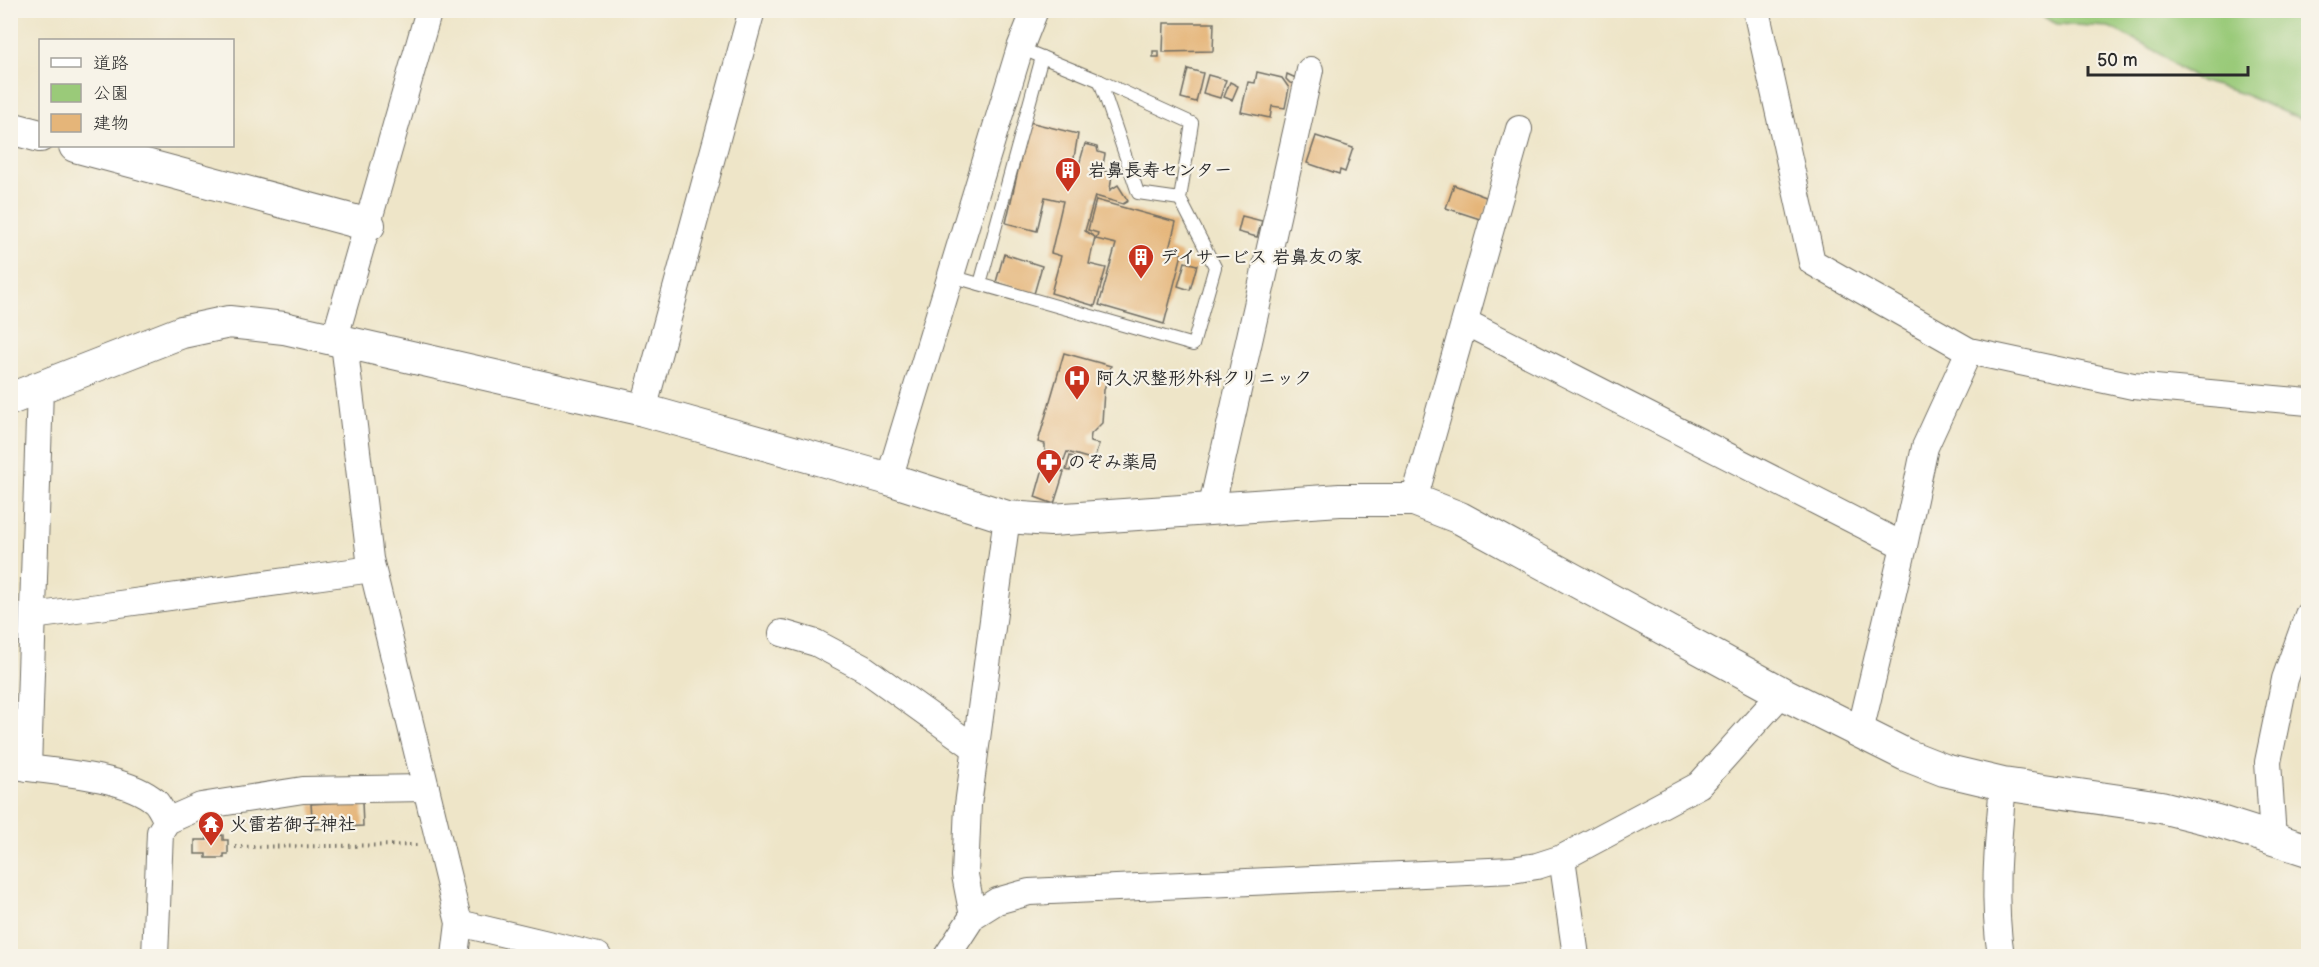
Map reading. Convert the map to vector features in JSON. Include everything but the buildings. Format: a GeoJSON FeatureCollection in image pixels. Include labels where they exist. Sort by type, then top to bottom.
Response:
{"type":"FeatureCollection","features":[{"type":"Feature","properties":{"kind":"street"},"geometry":{"type":"LineString","coordinates":[[429,10],[339,342],[372,569],[459,923],[454,957]]}},
{"type":"Feature","properties":{"kind":"street"},"geometry":{"type":"LineString","coordinates":[[643,410],[752,10]]}},
{"type":"Feature","properties":{"kind":"street"},"geometry":{"type":"LineString","coordinates":[[889,479],[951,276],[1031,53],[1035,10]]}},
{"type":"Feature","properties":{"kind":"street"},"geometry":{"type":"LineString","coordinates":[[1756,10],[1812,262],[1969,351],[2133,386],[2308,402]]}},
{"type":"Feature","properties":{"kind":"street"},"geometry":{"type":"LineString","coordinates":[[1211,510],[1310,70]]}},
{"type":"Feature","properties":{"kind":"street"},"geometry":{"type":"LineString","coordinates":[[10,128],[39,136]]}},
{"type":"Feature","properties":{"kind":"street"},"geometry":{"type":"LineString","coordinates":[[1414,500],[1519,129]]}},
{"type":"Feature","properties":{"kind":"street"},"geometry":{"type":"LineString","coordinates":[[79,147],[369,225]]}},
{"type":"Feature","properties":{"kind":"street"},"geometry":{"type":"LineString","coordinates":[[10,399],[183,332],[229,322],[284,328],[643,410],[889,479],[1007,517],[1052,520],[1340,500],[1414,500],[1460,518],[1782,693],[1906,755],[1944,770],[2003,784],[2161,807],[2217,821],[2308,850]]}},
{"type":"Feature","properties":{"kind":"street"},"geometry":{"type":"LineString","coordinates":[[1465,322],[1904,546]]}},
{"type":"Feature","properties":{"kind":"street"},"geometry":{"type":"LineString","coordinates":[[1860,732],[1925,447],[1969,351]]}},
{"type":"Feature","properties":{"kind":"street"},"geometry":{"type":"LineString","coordinates":[[40,388],[33,616],[19,766],[105,780],[137,790],[156,802],[167,821]]}},
{"type":"Feature","properties":{"kind":"street"},"geometry":{"type":"LineString","coordinates":[[973,916],[965,875],[968,805],[1007,517]]}},
{"type":"Feature","properties":{"kind":"street"},"geometry":{"type":"LineString","coordinates":[[33,616],[372,569]]}},
{"type":"Feature","properties":{"kind":"street"},"geometry":{"type":"LineString","coordinates":[[2273,838],[2268,762],[2285,679],[2308,615]]}},
{"type":"Feature","properties":{"kind":"street"},"geometry":{"type":"LineString","coordinates":[[782,633],[816,643],[865,669],[975,748]]}},
{"type":"Feature","properties":{"kind":"street"},"geometry":{"type":"LineString","coordinates":[[948,957],[973,916],[997,901],[1029,892],[1478,872],[1537,866],[1562,858],[1699,785],[1782,693]]}},
{"type":"Feature","properties":{"kind":"street"},"geometry":{"type":"LineString","coordinates":[[2001,957],[1997,931],[1997,853],[2003,784]]}},
{"type":"Feature","properties":{"kind":"street"},"geometry":{"type":"LineString","coordinates":[[155,957],[160,832],[167,821],[201,806],[303,790],[426,788]]}},
{"type":"Feature","properties":{"kind":"street"},"geometry":{"type":"LineString","coordinates":[[1562,858],[1576,957]]}},
{"type":"Feature","properties":{"kind":"street"},"geometry":{"type":"LineString","coordinates":[[459,923],[598,957]]}},
{"type":"Feature","properties":{"kind":"lane"},"geometry":{"type":"LineString","coordinates":[[951,276],[1193,345],[1215,267],[1180,199],[1192,123],[1100,81],[1031,53],[980,284]]}},
{"type":"Feature","properties":{"kind":"lane"},"geometry":{"type":"LineString","coordinates":[[1100,81],[1138,193],[1180,199]]}},
{"type":"Feature","properties":{"kind":"path"},"geometry":{"type":"LineString","coordinates":[[235,847],[440,845]]}},
{"type":"Feature","properties":{"kind":"green space"},"geometry":{"type":"Polygon","coordinates":[[[2032,11],[2308,11],[2308,121],[2243,94],[2197,80],[2146,45],[2109,27],[2057,24],[2032,11]]]}},
{"type":"Feature","properties":{"kind":"place","name":"岩鼻長寿センター"},"geometry":{"type":"Point","coordinates":[1068,193]}},
{"type":"Feature","properties":{"kind":"place","name":"デイサービス 岩鼻友の家"},"geometry":{"type":"Point","coordinates":[1141,280]}},
{"type":"Feature","properties":{"kind":"place","name":"阿久沢整形外科クリニック"},"geometry":{"type":"Point","coordinates":[1077,401]}},
{"type":"Feature","properties":{"kind":"place","name":"のぞみ薬局"},"geometry":{"type":"Point","coordinates":[1049,485]}},
{"type":"Feature","properties":{"kind":"place","name":"火雷若御子神社"},"geometry":{"type":"Point","coordinates":[211,847]}}]}
